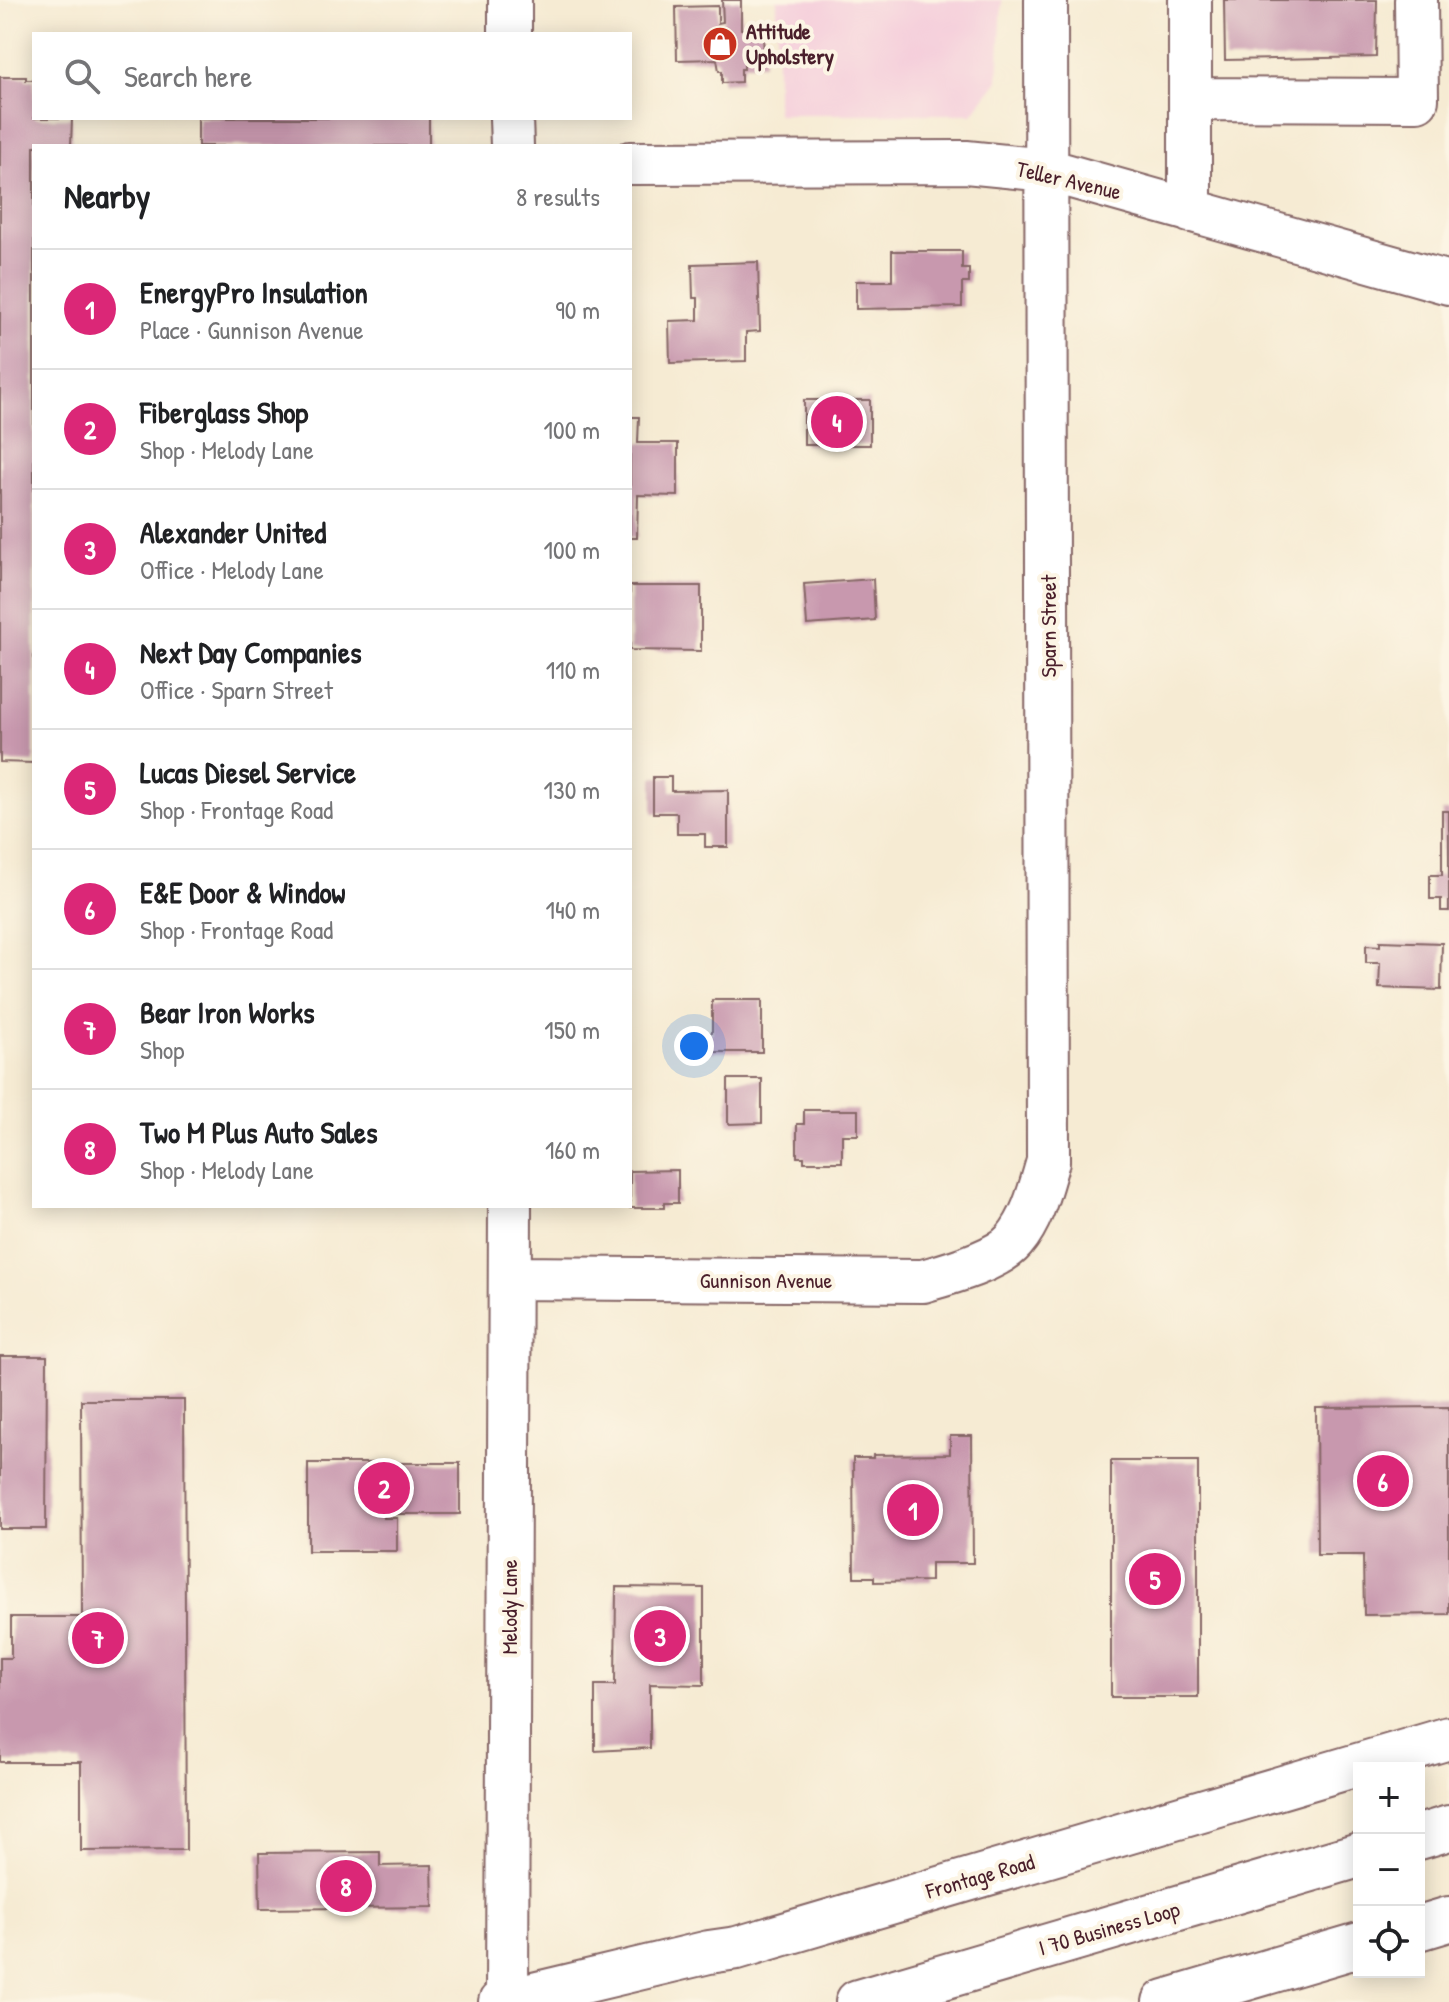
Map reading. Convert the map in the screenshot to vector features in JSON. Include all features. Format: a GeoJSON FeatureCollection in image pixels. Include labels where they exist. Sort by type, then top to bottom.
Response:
{"type":"FeatureCollection","features":[{"type":"Feature","properties":{"kind":"main road"},"geometry":{"type":"LineString","coordinates":[[1425,1835],[1449,1828]]}},
{"type":"Feature","properties":{"kind":"main road","name":"I 70 Business Loop"},"geometry":{"type":"LineString","coordinates":[[858,2002],[1353,1857]]}},
{"type":"Feature","properties":{"kind":"main road"},"geometry":{"type":"LineString","coordinates":[[1165,2002],[1353,1947]]}},
{"type":"Feature","properties":{"kind":"street"},"geometry":{"type":"LineString","coordinates":[[510,0],[510,32]]}},
{"type":"Feature","properties":{"kind":"street","name":"Sparn Street"},"geometry":{"type":"LineString","coordinates":[[1013,1243],[1035,1207],[1048,1161],[1046,0]]}},
{"type":"Feature","properties":{"kind":"street"},"geometry":{"type":"LineString","coordinates":[[1190,0],[1190,211]]}},
{"type":"Feature","properties":{"kind":"street"},"geometry":{"type":"LineString","coordinates":[[1190,99],[1417,100],[1416,0]]}},
{"type":"Feature","properties":{"kind":"street"},"geometry":{"type":"LineString","coordinates":[[511,120],[512,144]]}},
{"type":"Feature","properties":{"kind":"street","name":"Teller Avenue"},"geometry":{"type":"LineString","coordinates":[[632,163],[966,162],[1047,170],[1449,283]]}},
{"type":"Feature","properties":{"kind":"street","name":"Melody Lane"},"geometry":{"type":"LineString","coordinates":[[503,2001],[510,1208]]}},
{"type":"Feature","properties":{"kind":"street","name":"Gunnison Avenue"},"geometry":{"type":"LineString","coordinates":[[510,1278],[923,1281],[973,1266],[1013,1243]]}},
{"type":"Feature","properties":{"kind":"street","name":"Frontage Road"},"geometry":{"type":"LineString","coordinates":[[503,2001],[737,1948],[1449,1738]]}},
{"type":"Feature","properties":{"kind":"shaded area"},"geometry":{"type":"Polygon","coordinates":[[[777,0],[1002,0],[998,80],[972,114],[777,114],[777,0]]]}},
{"type":"Feature","properties":{"kind":"building","name":"Attitude Upholstery"},"geometry":{"type":"Polygon","coordinates":[[[722,0],[741,0],[741,29],[763,29],[764,64],[744,64],[741,82],[722,83],[722,71],[719,71],[717,59],[677,60],[676,7],[718,6],[718,23],[723,22],[722,0]]]}},
{"type":"Feature","properties":{"kind":"building"},"geometry":{"type":"Polygon","coordinates":[[[1224,0],[1377,0],[1376,57],[1225,60],[1224,0]]]}},
{"type":"Feature","properties":{"kind":"building"},"geometry":{"type":"Polygon","coordinates":[[[0,77],[26,77],[26,80],[32,80],[32,120],[72,120],[71,144],[32,144],[32,763],[0,762],[0,77]]]}},
{"type":"Feature","properties":{"kind":"building"},"geometry":{"type":"Polygon","coordinates":[[[198,120],[429,120],[429,144],[198,144],[198,120]]]}},
{"type":"Feature","properties":{"kind":"building"},"geometry":{"type":"Polygon","coordinates":[[[892,251],[962,251],[962,269],[969,269],[969,283],[962,283],[962,307],[856,309],[856,281],[892,281],[892,251]]]}},
{"type":"Feature","properties":{"kind":"building"},"geometry":{"type":"Polygon","coordinates":[[[758,262],[760,331],[746,332],[746,361],[670,363],[669,321],[698,320],[698,298],[693,298],[692,264],[758,262]]]}},
{"type":"Feature","properties":{"kind":"building"},"geometry":{"type":"Polygon","coordinates":[[[804,400],[870,400],[870,445],[804,445],[804,400]]]}},
{"type":"Feature","properties":{"kind":"building"},"geometry":{"type":"Polygon","coordinates":[[[632,417],[639,417],[638,443],[678,443],[678,496],[638,495],[637,538],[632,538],[632,417]]]}},
{"type":"Feature","properties":{"kind":"building"},"geometry":{"type":"Polygon","coordinates":[[[873,579],[875,620],[807,625],[804,584],[873,579]]]}},
{"type":"Feature","properties":{"kind":"building"},"geometry":{"type":"Polygon","coordinates":[[[632,586],[701,586],[701,651],[632,650],[632,586]]]}},
{"type":"Feature","properties":{"kind":"building"},"geometry":{"type":"Polygon","coordinates":[[[653,777],[671,777],[671,791],[728,790],[728,847],[705,847],[705,834],[677,834],[677,813],[653,813],[653,777]]]}},
{"type":"Feature","properties":{"kind":"building"},"geometry":{"type":"Polygon","coordinates":[[[1442,811],[1449,811],[1449,911],[1441,911],[1441,899],[1430,899],[1430,875],[1442,875],[1442,811]]]}},
{"type":"Feature","properties":{"kind":"building"},"geometry":{"type":"Polygon","coordinates":[[[1380,941],[1442,943],[1441,990],[1379,988],[1380,963],[1366,963],[1366,945],[1380,946],[1380,941]]]}},
{"type":"Feature","properties":{"kind":"building"},"geometry":{"type":"Polygon","coordinates":[[[712,1000],[762,1000],[762,1052],[699,1052],[699,1033],[712,1033],[712,1000]]]}},
{"type":"Feature","properties":{"kind":"building"},"geometry":{"type":"Polygon","coordinates":[[[728,1079],[762,1079],[762,1123],[728,1124],[728,1079]]]}},
{"type":"Feature","properties":{"kind":"building"},"geometry":{"type":"Polygon","coordinates":[[[804,1110],[858,1110],[858,1135],[842,1135],[842,1162],[804,1162],[804,1157],[797,1157],[797,1124],[804,1124],[804,1110]]]}},
{"type":"Feature","properties":{"kind":"building"},"geometry":{"type":"Polygon","coordinates":[[[678,1170],[678,1203],[664,1203],[664,1208],[632,1208],[632,1171],[678,1170]]]}},
{"type":"Feature","properties":{"kind":"building"},"geometry":{"type":"Polygon","coordinates":[[[0,1356],[47,1356],[46,1529],[0,1529],[0,1356]]]}},
{"type":"Feature","properties":{"kind":"building"},"geometry":{"type":"Polygon","coordinates":[[[81,1400],[184,1400],[186,1850],[81,1851],[81,1762],[0,1762],[0,1658],[11,1658],[11,1617],[82,1617],[81,1400]]]}},
{"type":"Feature","properties":{"kind":"building"},"geometry":{"type":"Polygon","coordinates":[[[1449,1407],[1449,1614],[1364,1615],[1363,1555],[1317,1555],[1316,1408],[1449,1407]]]}},
{"type":"Feature","properties":{"kind":"building"},"geometry":{"type":"Polygon","coordinates":[[[950,1436],[972,1436],[973,1563],[931,1563],[931,1581],[874,1582],[874,1577],[854,1577],[853,1458],[950,1454],[950,1436]]]}},
{"type":"Feature","properties":{"kind":"building"},"geometry":{"type":"Polygon","coordinates":[[[1111,1461],[1198,1461],[1198,1697],[1111,1697],[1111,1461]]]}},
{"type":"Feature","properties":{"kind":"building"},"geometry":{"type":"Polygon","coordinates":[[[308,1463],[460,1463],[460,1514],[384,1514],[384,1518],[397,1518],[397,1551],[308,1551],[308,1463]]]}},
{"type":"Feature","properties":{"kind":"building"},"geometry":{"type":"Polygon","coordinates":[[[616,1587],[704,1588],[704,1685],[650,1684],[650,1748],[595,1751],[595,1685],[615,1685],[616,1587]]]}},
{"type":"Feature","properties":{"kind":"building"},"geometry":{"type":"Polygon","coordinates":[[[380,1852],[380,1866],[432,1865],[433,1907],[260,1909],[259,1853],[380,1852]]]}},
{"type":"Feature","properties":{"kind":"place","name":"Attitude Upholstery"},"geometry":{"type":"Point","coordinates":[720,44]}},
{"type":"Feature","properties":{"kind":"place","name":"Next Day Companies"},"geometry":{"type":"Point","coordinates":[837,422]}},
{"type":"Feature","properties":{"kind":"place","name":"E&E Door & Window"},"geometry":{"type":"Point","coordinates":[1383,1481]}},
{"type":"Feature","properties":{"kind":"place","name":"Fiberglass Shop"},"geometry":{"type":"Point","coordinates":[384,1488]}},
{"type":"Feature","properties":{"kind":"place","name":"EnergyPro Insulation"},"geometry":{"type":"Point","coordinates":[913,1510]}},
{"type":"Feature","properties":{"kind":"place","name":"Lucas Diesel Service"},"geometry":{"type":"Point","coordinates":[1155,1579]}},
{"type":"Feature","properties":{"kind":"place","name":"Alexander United"},"geometry":{"type":"Point","coordinates":[660,1636]}},
{"type":"Feature","properties":{"kind":"place","name":"Bear Iron Works"},"geometry":{"type":"Point","coordinates":[98,1638]}},
{"type":"Feature","properties":{"kind":"place","name":"Two M Plus Auto Sales"},"geometry":{"type":"Point","coordinates":[346,1886]}}]}
